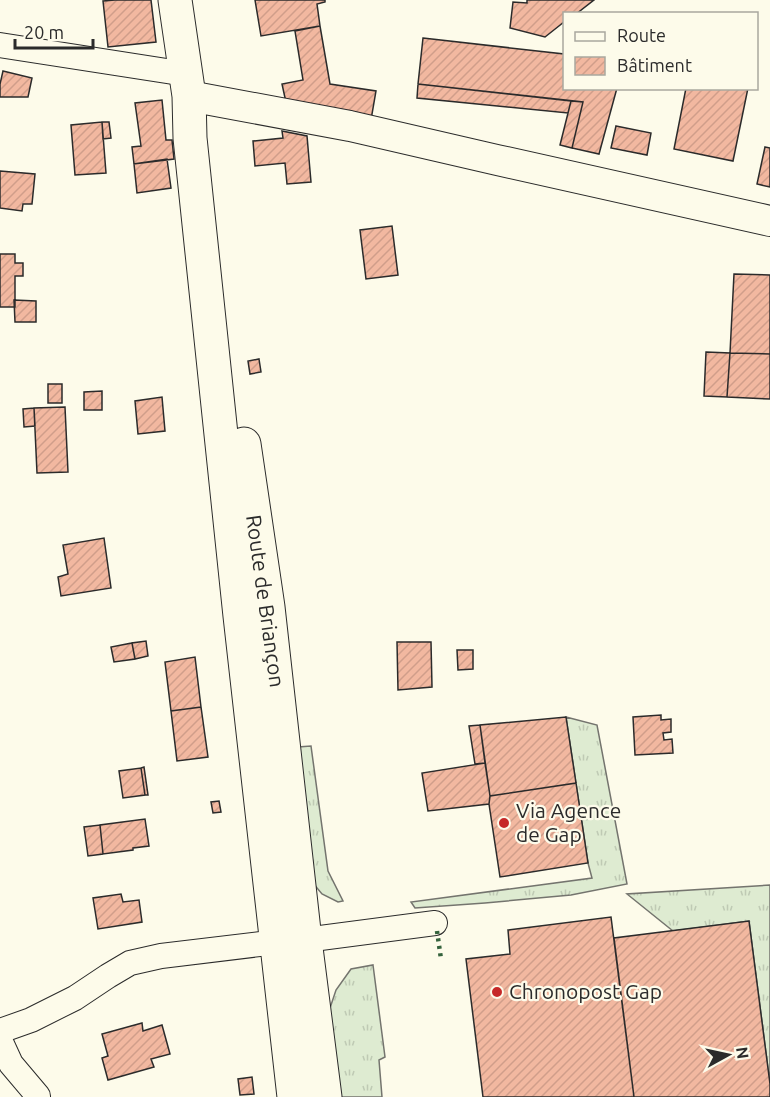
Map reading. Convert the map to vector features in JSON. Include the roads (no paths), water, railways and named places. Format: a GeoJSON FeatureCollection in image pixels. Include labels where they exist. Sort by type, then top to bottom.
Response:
{"type":"FeatureCollection","features":[{"type":"Feature","properties":{"kind":"main road","name":"Route de Briançon"},"geometry":{"type":"LineString","coordinates":[[175,0],[188,92],[217,255],[268,607],[291,940],[294,1097]]}},
{"type":"Feature","properties":{"kind":"main road","name":"Route de Briançon"},"geometry":{"type":"LineString","coordinates":[[188,92],[190,138],[246,673],[291,940],[324,1097]]}},
{"type":"Feature","properties":{"kind":"street"},"geometry":{"type":"LineString","coordinates":[[0,45],[188,92],[350,126],[770,221]]}},
{"type":"Feature","properties":{"kind":"street"},"geometry":{"type":"LineString","coordinates":[[0,1031],[31,1020],[75,998],[130,963],[160,956],[435,923]]}},
{"type":"Feature","properties":{"kind":"street"},"geometry":{"type":"LineString","coordinates":[[0,1040],[11,1064],[39,1096]]}},
{"type":"Feature","properties":{"kind":"place","name":"Via Agence de Gap"},"geometry":{"type":"Point","coordinates":[504,823]}},
{"type":"Feature","properties":{"kind":"place","name":"Chronopost Gap"},"geometry":{"type":"Point","coordinates":[497,992]}}]}
